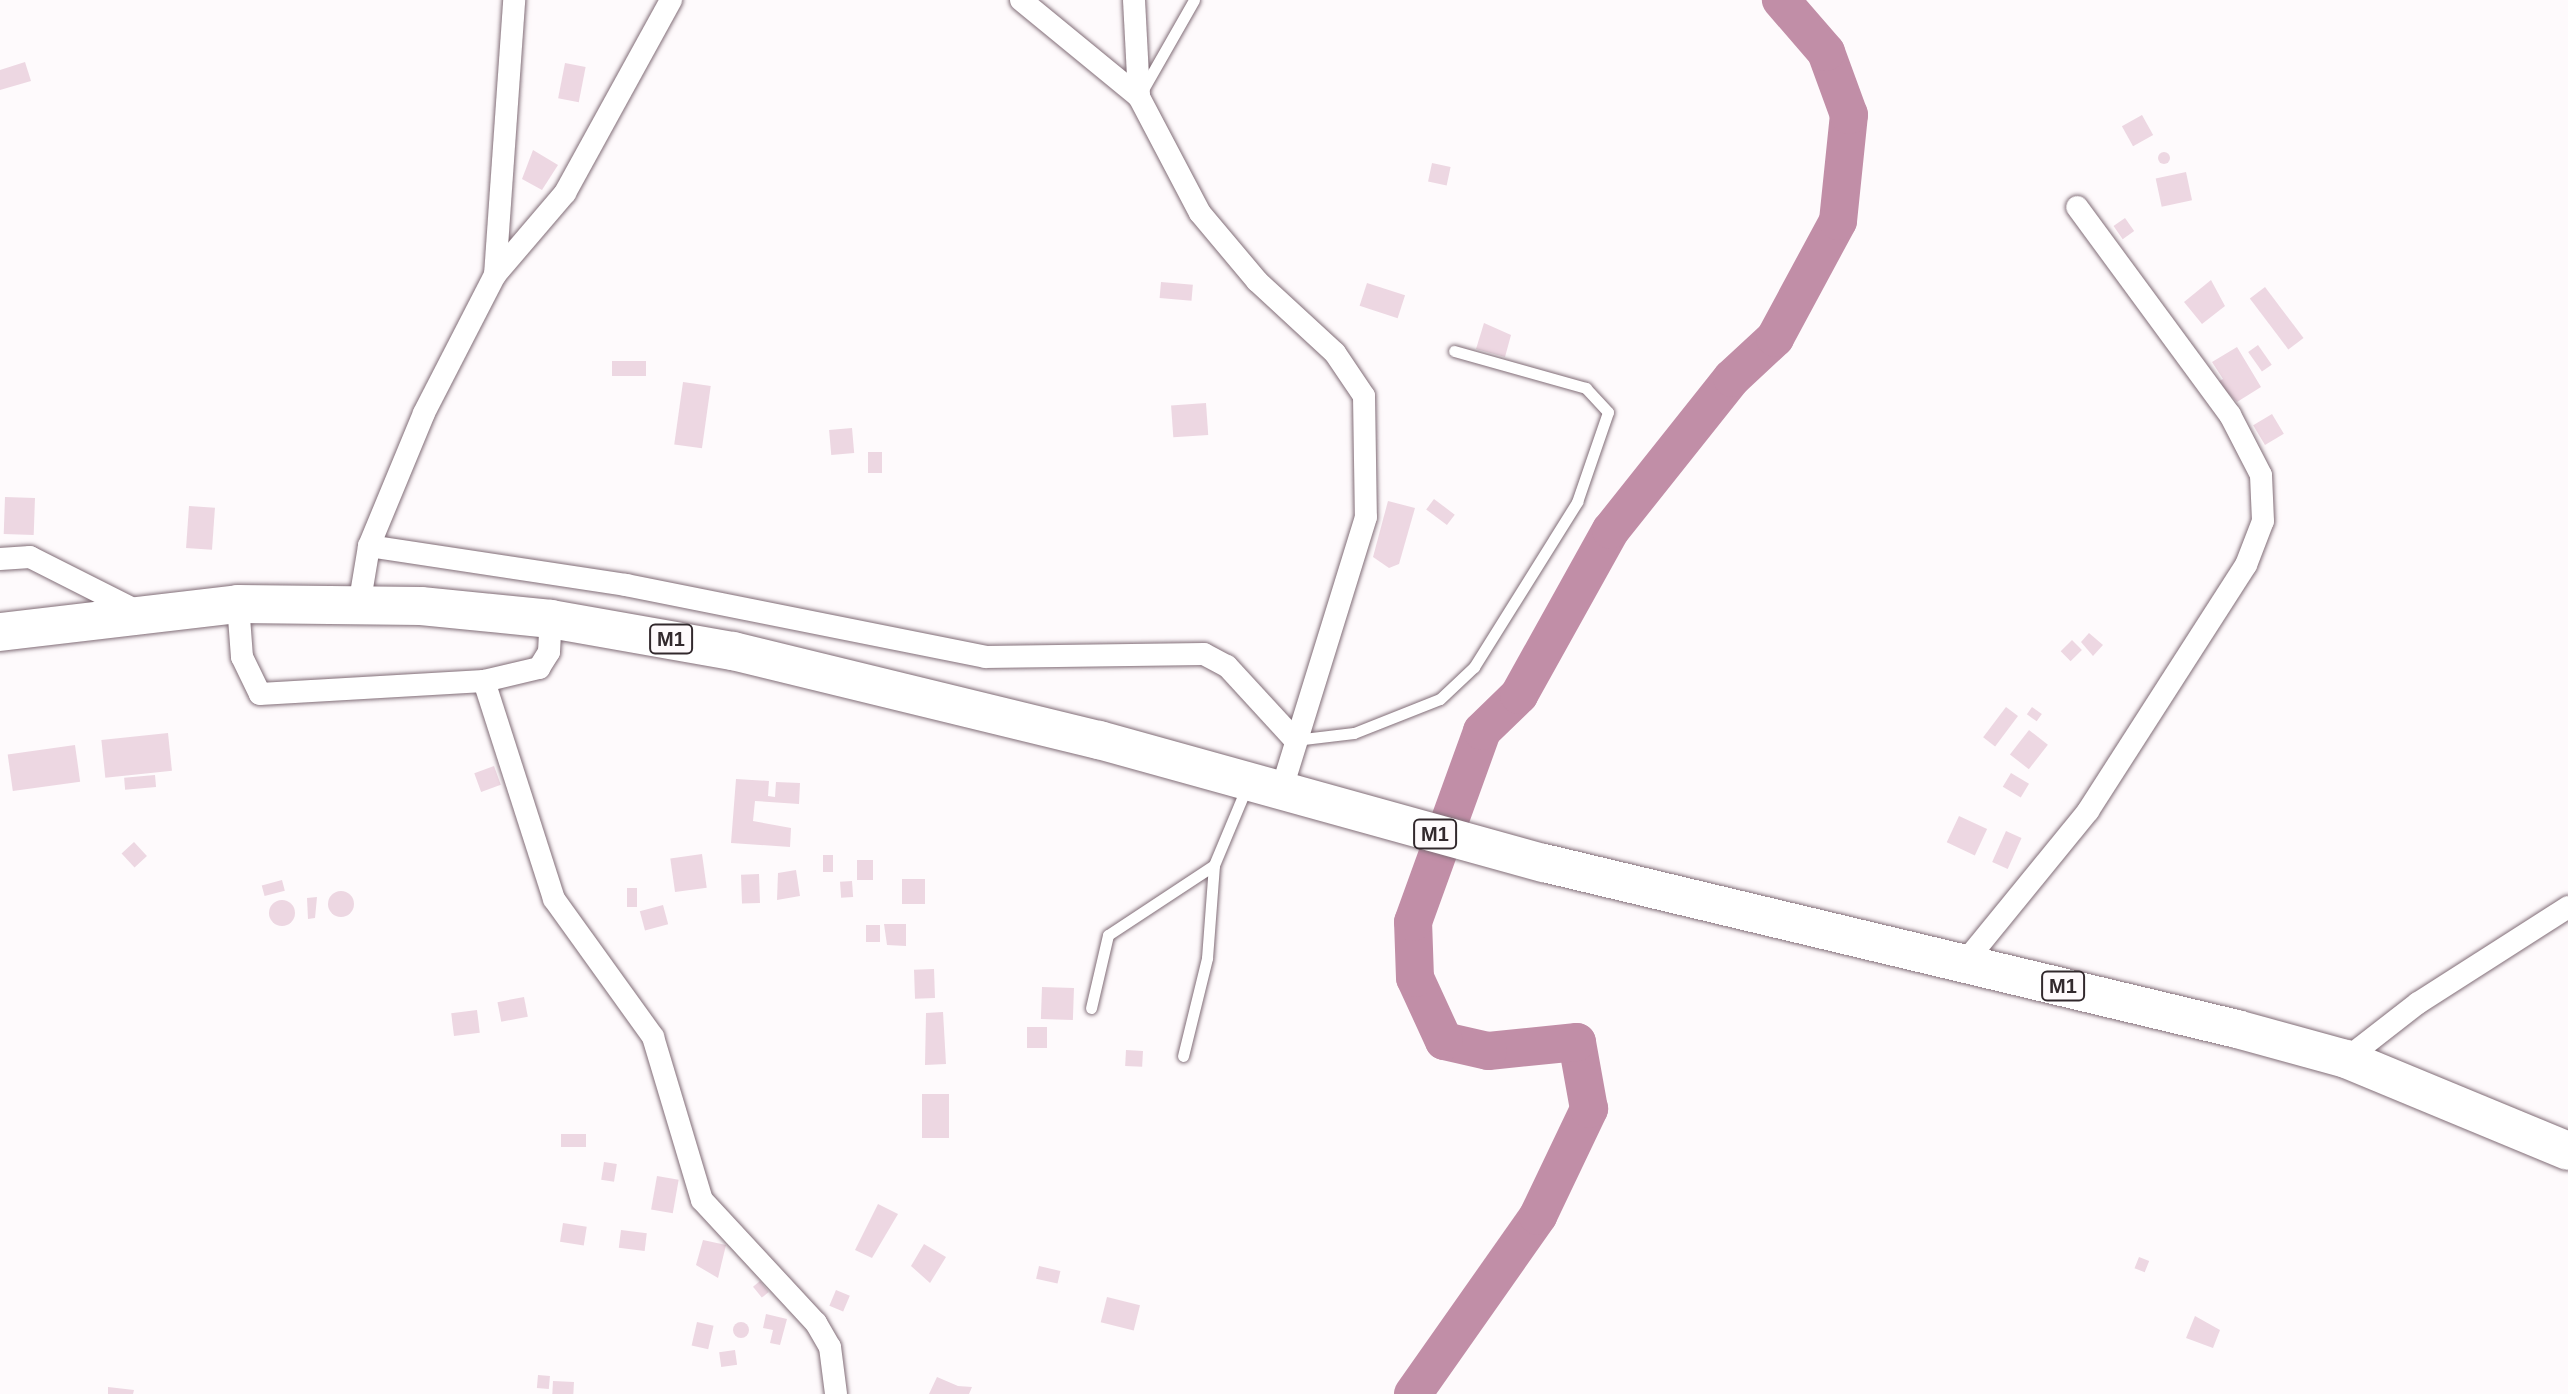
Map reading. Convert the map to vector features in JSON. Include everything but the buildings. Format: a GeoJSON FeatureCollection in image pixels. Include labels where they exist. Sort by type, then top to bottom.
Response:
{"type":"FeatureCollection","features":[{"type":"Feature","properties":{"kind":"highway","name":"M1"},"geometry":{"type":"LineString","coordinates":[[0,632],[137,611],[238,604],[359,606],[551,619],[733,651],[1544,863],[1965,962],[2346,1059],[2568,1151]]}},
{"type":"Feature","properties":{"kind":"street"},"geometry":{"type":"LineString","coordinates":[[495,275],[514,0]]}},
{"type":"Feature","properties":{"kind":"street"},"geometry":{"type":"LineString","coordinates":[[359,606],[369,546],[424,413],[495,275],[565,193],[671,0]]}},
{"type":"Feature","properties":{"kind":"street"},"geometry":{"type":"LineString","coordinates":[[1021,0],[1139,97],[1200,213],[1257,281],[1335,353],[1364,396],[1366,517],[1295,740],[1265,788]]}},
{"type":"Feature","properties":{"kind":"street"},"geometry":{"type":"LineString","coordinates":[[1134,0],[1139,97]]}},
{"type":"Feature","properties":{"kind":"street"},"geometry":{"type":"LineString","coordinates":[[1965,962],[2088,811],[2246,565],[2263,521],[2261,475],[2230,415],[2077,207]]}},
{"type":"Feature","properties":{"kind":"street"},"geometry":{"type":"LineString","coordinates":[[369,546],[626,585],[985,657],[1204,654],[1227,666],[1295,740]]}},
{"type":"Feature","properties":{"kind":"street"},"geometry":{"type":"LineString","coordinates":[[0,559],[30,557],[137,611]]}},
{"type":"Feature","properties":{"kind":"street"},"geometry":{"type":"LineString","coordinates":[[238,604],[242,657],[260,694],[484,681],[539,668],[549,652],[551,619]]}},
{"type":"Feature","properties":{"kind":"street"},"geometry":{"type":"LineString","coordinates":[[484,681],[554,899],[653,1037],[702,1200],[816,1323],[830,1347],[836,1394]]}},
{"type":"Feature","properties":{"kind":"street"},"geometry":{"type":"LineString","coordinates":[[2346,1059],[2418,1003],[2568,907]]}},
{"type":"Feature","properties":{"kind":"lane"},"geometry":{"type":"LineString","coordinates":[[1139,97],[1194,0]]}},
{"type":"Feature","properties":{"kind":"lane"},"geometry":{"type":"LineString","coordinates":[[1295,740],[1354,733],[1440,699],[1474,667],[1577,502],[1608,412],[1586,388],[1454,351]]}},
{"type":"Feature","properties":{"kind":"lane"},"geometry":{"type":"LineString","coordinates":[[1091,1008],[1108,935],[1214,865],[1265,788]]}},
{"type":"Feature","properties":{"kind":"lane"},"geometry":{"type":"LineString","coordinates":[[1183,1056],[1207,958],[1214,865]]}},
{"type":"Feature","properties":{"kind":"waterway"},"geometry":{"type":"LineString","coordinates":[[1413,1394],[1538,1216],[1589,1109],[1577,1042],[1488,1051],[1444,1041],[1415,978],[1413,922],[1482,731],[1519,695],[1611,530],[1732,378],[1775,338],[1838,221],[1849,115],[1826,52],[1781,0]]}}]}
